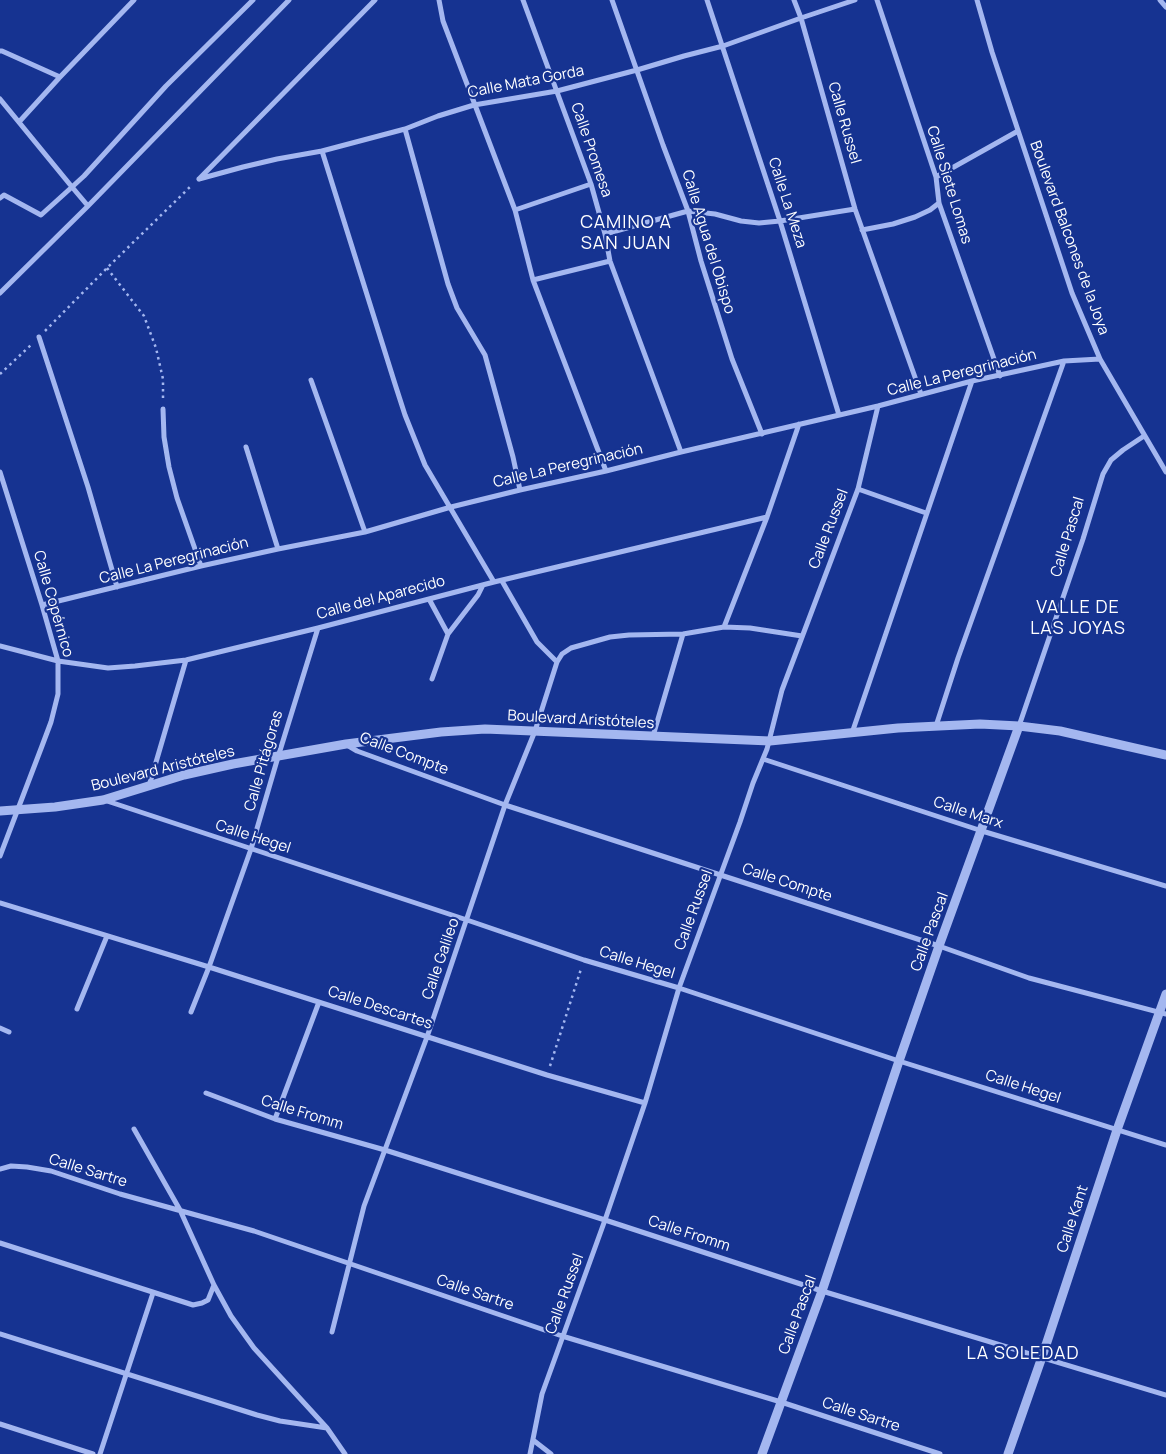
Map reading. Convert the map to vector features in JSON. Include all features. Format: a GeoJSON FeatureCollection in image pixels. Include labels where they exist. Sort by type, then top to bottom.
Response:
{"type":"FeatureCollection","features":[{"type":"Feature","properties":{"kind":"street"},"geometry":{"type":"LineString","coordinates":[[19,122],[134,0]]}},
{"type":"Feature","properties":{"kind":"street"},"geometry":{"type":"LineString","coordinates":[[0,198],[4,195],[41,215],[90,169],[166,86],[253,0]]}},
{"type":"Feature","properties":{"kind":"street"},"geometry":{"type":"LineString","coordinates":[[0,293],[88,206],[289,0]]}},
{"type":"Feature","properties":{"kind":"street"},"geometry":{"type":"LineString","coordinates":[[199,179],[375,0]]}},
{"type":"Feature","properties":{"kind":"street"},"geometry":{"type":"LineString","coordinates":[[439,0],[443,21],[515,210],[533,280],[606,471]]}},
{"type":"Feature","properties":{"kind":"street","name":"Calle Promesa"},"geometry":{"type":"LineString","coordinates":[[523,0],[591,184],[605,234],[610,261],[681,452]]}},
{"type":"Feature","properties":{"kind":"street","name":"Calle Agua del Obispo"},"geometry":{"type":"LineString","coordinates":[[612,0],[688,211],[700,261],[732,359],[762,434]]}},
{"type":"Feature","properties":{"kind":"street","name":"Calle La Meza"},"geometry":{"type":"LineString","coordinates":[[707,0],[780,221],[839,415]]}},
{"type":"Feature","properties":{"kind":"street","name":"Calle Russel"},"geometry":{"type":"LineString","coordinates":[[794,0],[801,18],[855,209],[920,394]]}},
{"type":"Feature","properties":{"kind":"street","name":"Calle Mata Gorda"},"geometry":{"type":"LineString","coordinates":[[199,179],[405,130],[438,116],[474,105],[557,91],[637,70],[723,46],[855,0]]}},
{"type":"Feature","properties":{"kind":"street","name":"Calle Siete Lomas"},"geometry":{"type":"LineString","coordinates":[[877,0],[936,177],[939,203],[1000,376]]}},
{"type":"Feature","properties":{"kind":"street","name":"Boulevard Balcones de la Joya"},"geometry":{"type":"LineString","coordinates":[[978,0],[992,52],[1072,293],[1100,360],[1166,472]]}},
{"type":"Feature","properties":{"kind":"street"},"geometry":{"type":"LineString","coordinates":[[1160,0],[1166,7]]}},
{"type":"Feature","properties":{"kind":"street"},"geometry":{"type":"LineString","coordinates":[[0,51],[2,50],[60,77]]}},
{"type":"Feature","properties":{"kind":"street"},"geometry":{"type":"LineString","coordinates":[[0,99],[88,206]]}},
{"type":"Feature","properties":{"kind":"street"},"geometry":{"type":"LineString","coordinates":[[405,130],[448,284],[457,308],[485,356],[513,457],[520,490]]}},
{"type":"Feature","properties":{"kind":"street"},"geometry":{"type":"LineString","coordinates":[[936,177],[1018,131]]}},
{"type":"Feature","properties":{"kind":"street"},"geometry":{"type":"LineString","coordinates":[[322,151],[405,415],[425,465],[494,582]]}},
{"type":"Feature","properties":{"kind":"street"},"geometry":{"type":"LineString","coordinates":[[515,210],[591,184]]}},
{"type":"Feature","properties":{"kind":"street"},"geometry":{"type":"LineString","coordinates":[[862,230],[894,224],[915,217],[930,210],[939,203]]}},
{"type":"Feature","properties":{"kind":"street"},"geometry":{"type":"LineString","coordinates":[[605,234],[688,211],[715,214],[741,222],[759,223],[855,209]]}},
{"type":"Feature","properties":{"kind":"street"},"geometry":{"type":"LineString","coordinates":[[533,280],[610,261]]}},
{"type":"Feature","properties":{"kind":"street"},"geometry":{"type":"LineString","coordinates":[[39,337],[88,488],[117,588]]}},
{"type":"Feature","properties":{"kind":"street","name":"Calle La Peregrinación"},"geometry":{"type":"LineString","coordinates":[[42,605],[278,548],[365,532],[450,507],[878,406],[972,381],[1064,361],[1100,360]]}},
{"type":"Feature","properties":{"kind":"street"},"geometry":{"type":"LineString","coordinates":[[936,726],[958,658],[1064,361]]}},
{"type":"Feature","properties":{"kind":"street"},"geometry":{"type":"LineString","coordinates":[[310,380],[365,532]]}},
{"type":"Feature","properties":{"kind":"street"},"geometry":{"type":"LineString","coordinates":[[852,733],[972,381]]}},
{"type":"Feature","properties":{"kind":"street","name":"Calle Russel"},"geometry":{"type":"LineString","coordinates":[[530,1454],[542,1394],[645,1103],[679,988],[770,741],[782,690],[858,490],[878,406]]}},
{"type":"Feature","properties":{"kind":"street"},"geometry":{"type":"LineString","coordinates":[[163,409],[164,437],[169,467],[177,498],[201,566]]}},
{"type":"Feature","properties":{"kind":"street"},"geometry":{"type":"LineString","coordinates":[[724,627],[767,517],[799,424]]}},
{"type":"Feature","properties":{"kind":"street","name":"Calle Pascal"},"geometry":{"type":"LineString","coordinates":[[762,1454],[822,1291],[939,946],[1019,726],[1083,539],[1102,474],[1111,460],[1144,436]]}},
{"type":"Feature","properties":{"kind":"street"},"geometry":{"type":"LineString","coordinates":[[246,447],[278,548]]}},
{"type":"Feature","properties":{"kind":"street","name":"Calle Copérnico"},"geometry":{"type":"LineString","coordinates":[[0,472],[58,661],[58,694],[51,722],[0,856]]}},
{"type":"Feature","properties":{"kind":"street"},"geometry":{"type":"LineString","coordinates":[[858,490],[926,512]]}},
{"type":"Feature","properties":{"kind":"street","name":"Calle del Aparecido"},"geometry":{"type":"LineString","coordinates":[[0,646],[58,661],[108,668],[186,660],[502,580],[767,517]]}},
{"type":"Feature","properties":{"kind":"street"},"geometry":{"type":"LineString","coordinates":[[502,580],[537,642],[556,662],[562,654],[571,648],[610,637],[683,634],[724,627],[750,628],[802,636]]}},
{"type":"Feature","properties":{"kind":"street"},"geometry":{"type":"LineString","coordinates":[[432,678],[448,634],[483,586]]}},
{"type":"Feature","properties":{"kind":"street"},"geometry":{"type":"LineString","coordinates":[[428,599],[448,634]]}},
{"type":"Feature","properties":{"kind":"street","name":"Calle Pitágoras"},"geometry":{"type":"LineString","coordinates":[[191,1012],[251,849],[318,628]]}},
{"type":"Feature","properties":{"kind":"street"},"geometry":{"type":"LineString","coordinates":[[653,737],[683,634]]}},
{"type":"Feature","properties":{"kind":"street"},"geometry":{"type":"LineString","coordinates":[[148,787],[186,660]]}},
{"type":"Feature","properties":{"kind":"street","name":"Calle Galileo"},"geometry":{"type":"LineString","coordinates":[[332,1332],[364,1206],[427,1036],[505,805],[535,731],[556,662]]}},
{"type":"Feature","properties":{"kind":"street","name":"Boulevard Aristóteles"},"geometry":{"type":"LineString","coordinates":[[0,811],[103,800],[184,775],[233,764],[346,744],[441,732],[485,729],[770,741],[936,726],[980,724],[1060,731],[1166,755]]}},
{"type":"Feature","properties":{"kind":"street","name":"Calle Compte"},"geometry":{"type":"LineString","coordinates":[[346,744],[357,751],[505,805],[939,946],[1029,978],[1163,1013]]}},
{"type":"Feature","properties":{"kind":"street","name":"Calle Marx"},"geometry":{"type":"LineString","coordinates":[[763,759],[982,831],[1166,886]]}},
{"type":"Feature","properties":{"kind":"street","name":"Calle Hegel"},"geometry":{"type":"LineString","coordinates":[[103,800],[584,960],[679,988],[899,1061],[1166,1145]]}},
{"type":"Feature","properties":{"kind":"street","name":"Calle Descartes"},"geometry":{"type":"LineString","coordinates":[[0,903],[209,967],[547,1075],[645,1103]]}},
{"type":"Feature","properties":{"kind":"street"},"geometry":{"type":"LineString","coordinates":[[77,1009],[107,936]]}},
{"type":"Feature","properties":{"kind":"street","name":"Calle Kant"},"geometry":{"type":"LineString","coordinates":[[1008,1454],[1117,1130],[1163,1013],[1166,994]]}},
{"type":"Feature","properties":{"kind":"street"},"geometry":{"type":"LineString","coordinates":[[276,1119],[319,1002]]}},
{"type":"Feature","properties":{"kind":"street"},"geometry":{"type":"LineString","coordinates":[[0,1028],[9,1032]]}},
{"type":"Feature","properties":{"kind":"street","name":"Calle Fromm"},"geometry":{"type":"LineString","coordinates":[[206,1093],[276,1119],[386,1150],[822,1291],[1166,1395]]}},
{"type":"Feature","properties":{"kind":"street"},"geometry":{"type":"LineString","coordinates":[[134,1129],[180,1210],[214,1285],[231,1316],[254,1348],[327,1428],[345,1454]]}},
{"type":"Feature","properties":{"kind":"street","name":"Calle Sartre"},"geometry":{"type":"LineString","coordinates":[[0,1169],[11,1166],[26,1166],[51,1172],[120,1194],[254,1231],[562,1336],[781,1402],[940,1454]]}},
{"type":"Feature","properties":{"kind":"street"},"geometry":{"type":"LineString","coordinates":[[0,1243],[193,1305],[208,1300],[214,1285]]}},
{"type":"Feature","properties":{"kind":"street"},"geometry":{"type":"LineString","coordinates":[[100,1454],[153,1293]]}},
{"type":"Feature","properties":{"kind":"street"},"geometry":{"type":"LineString","coordinates":[[0,1334],[272,1419],[327,1428]]}},
{"type":"Feature","properties":{"kind":"street"},"geometry":{"type":"LineString","coordinates":[[0,1424],[93,1454]]}},
{"type":"Feature","properties":{"kind":"street"},"geometry":{"type":"LineString","coordinates":[[534,1440],[551,1454]]}},
{"type":"Feature","properties":{"kind":"path"},"geometry":{"type":"LineString","coordinates":[[0,374],[199,179]]}},
{"type":"Feature","properties":{"kind":"path"},"geometry":{"type":"LineString","coordinates":[[107,268],[144,316],[156,348],[163,379],[163,409]]}},
{"type":"Feature","properties":{"kind":"path"},"geometry":{"type":"LineString","coordinates":[[547,1075],[584,960]]}},
{"type":"Feature","properties":{"kind":"district","name":"CAMINO A SAN JUAN"},"geometry":{"type":"Point","coordinates":[626,233]}},
{"type":"Feature","properties":{"kind":"district","name":"VALLE DE LAS JOYAS"},"geometry":{"type":"Point","coordinates":[1078,618]}},
{"type":"Feature","properties":{"kind":"district","name":"LA SOLEDAD"},"geometry":{"type":"Point","coordinates":[1023,1354]}}]}
